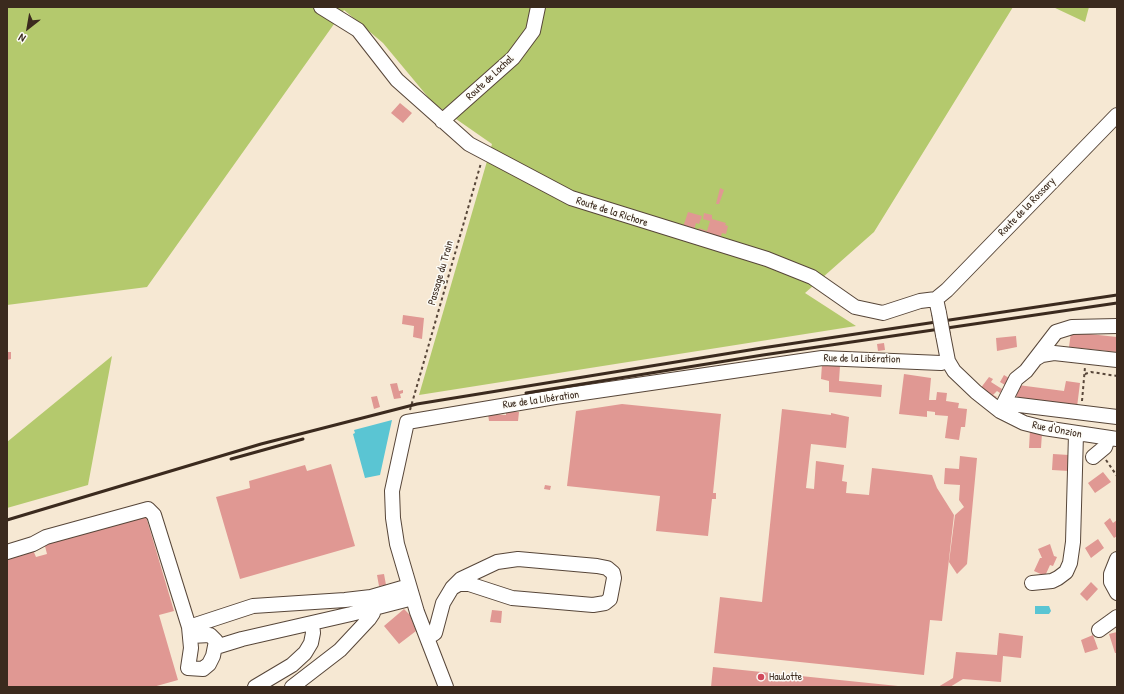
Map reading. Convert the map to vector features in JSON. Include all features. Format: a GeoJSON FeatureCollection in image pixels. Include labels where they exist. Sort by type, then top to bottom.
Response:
{"type":"FeatureCollection","features":[{"type":"Feature","properties":{"kind":"street","name":"Route de la Richore"},"geometry":{"type":"LineString","coordinates":[[321,7],[358,30],[397,80],[469,144],[571,198],[767,260],[812,278],[855,307],[883,313],[920,301],[938,306]]}},
{"type":"Feature","properties":{"kind":"street","name":"Route de Lachal"},"geometry":{"type":"LineString","coordinates":[[442,121],[513,58],[533,31],[538,7]]}},
{"type":"Feature","properties":{"kind":"street","name":"Route de la Rossary"},"geometry":{"type":"LineString","coordinates":[[938,306],[947,290],[1117,115]]}},
{"type":"Feature","properties":{"kind":"street","name":"Rue d'Onzion"},"geometry":{"type":"LineString","coordinates":[[938,306],[942,335],[948,361],[963,380],[1002,409],[1024,423],[1076,434],[1113,439]]}},
{"type":"Feature","properties":{"kind":"street"},"geometry":{"type":"LineString","coordinates":[[1002,409],[1016,379],[1026,372],[1051,337],[1063,328],[1117,326]]}},
{"type":"Feature","properties":{"kind":"street"},"geometry":{"type":"LineString","coordinates":[[1037,358],[1042,355],[1054,353],[1117,360]]}},
{"type":"Feature","properties":{"kind":"street","name":"Rue de la Libération"},"geometry":{"type":"LineString","coordinates":[[446,687],[411,592],[397,544],[392,504],[392,491],[407,422],[422,418],[822,358],[941,363],[948,361]]}},
{"type":"Feature","properties":{"kind":"street","name":"Rue d'Onzion"},"geometry":{"type":"LineString","coordinates":[[1002,409],[1011,404],[1117,417]]}},
{"type":"Feature","properties":{"kind":"street"},"geometry":{"type":"LineString","coordinates":[[1032,583],[1052,581],[1058,578],[1066,572],[1070,563],[1073,542],[1076,434]]}},
{"type":"Feature","properties":{"kind":"street"},"geometry":{"type":"LineString","coordinates":[[1093,457],[1113,439]]}},
{"type":"Feature","properties":{"kind":"street"},"geometry":{"type":"LineString","coordinates":[[7,552],[32,544],[46,537],[148,509],[152,511],[154,515],[190,631],[188,668],[203,668],[209,664],[216,647],[216,641],[210,635],[190,631]]}},
{"type":"Feature","properties":{"kind":"street"},"geometry":{"type":"LineString","coordinates":[[427,638],[435,633],[443,603],[452,588],[461,578],[507,559],[597,566],[607,568],[613,573],[614,578],[610,599],[605,603],[593,606],[512,598],[469,584],[459,584],[452,588]]}},
{"type":"Feature","properties":{"kind":"street"},"geometry":{"type":"LineString","coordinates":[[1117,559],[1111,574],[1111,582],[1117,594]]}},
{"type":"Feature","properties":{"kind":"street"},"geometry":{"type":"LineString","coordinates":[[216,647],[242,639],[312,623],[411,592]]}},
{"type":"Feature","properties":{"kind":"street"},"geometry":{"type":"LineString","coordinates":[[190,631],[253,606],[316,603],[372,603]]}},
{"type":"Feature","properties":{"kind":"street"},"geometry":{"type":"LineString","coordinates":[[292,687],[340,650],[369,620],[372,603]]}},
{"type":"Feature","properties":{"kind":"street"},"geometry":{"type":"LineString","coordinates":[[1099,630],[1117,617]]}},
{"type":"Feature","properties":{"kind":"street"},"geometry":{"type":"LineString","coordinates":[[255,687],[292,665],[305,653],[311,643],[313,633],[312,623]]}},
{"type":"Feature","properties":{"kind":"path","name":"Passage du Train"},"geometry":{"type":"LineString","coordinates":[[413,399],[484,152]]}},
{"type":"Feature","properties":{"kind":"path"},"geometry":{"type":"LineString","coordinates":[[1080,413],[1086,356]]}},
{"type":"Feature","properties":{"kind":"path"},"geometry":{"type":"LineString","coordinates":[[1084,375],[1092,372],[1117,376]]}},
{"type":"Feature","properties":{"kind":"green space"},"geometry":{"type":"Polygon","coordinates":[[[7,7],[1013,7],[874,232],[805,293],[856,326],[419,395],[492,144],[433,103],[383,43],[344,10],[147,287],[7,305],[7,7]]]}},
{"type":"Feature","properties":{"kind":"green space"},"geometry":{"type":"Polygon","coordinates":[[[1053,7],[1089,7],[1085,22],[1053,7]]]}},
{"type":"Feature","properties":{"kind":"green space"},"geometry":{"type":"Polygon","coordinates":[[[112,356],[88,485],[7,508],[7,442],[112,356]]]}},
{"type":"Feature","properties":{"kind":"water"},"geometry":{"type":"Polygon","coordinates":[[[392,420],[380,475],[365,478],[353,434],[355,433],[354,430],[392,420]]]}},
{"type":"Feature","properties":{"kind":"water"},"geometry":{"type":"Polygon","coordinates":[[[1035,606],[1049,606],[1051,611],[1049,614],[1035,614],[1035,606]]]}},
{"type":"Feature","properties":{"kind":"building"},"geometry":{"type":"Polygon","coordinates":[[[400,103],[412,113],[403,123],[391,113],[400,103]]]}},
{"type":"Feature","properties":{"kind":"building"},"geometry":{"type":"Polygon","coordinates":[[[720,188],[724,190],[719,204],[716,204],[720,188]]]}},
{"type":"Feature","properties":{"kind":"building"},"geometry":{"type":"Polygon","coordinates":[[[688,212],[702,216],[699,224],[696,223],[694,230],[683,227],[688,212]]]}},
{"type":"Feature","properties":{"kind":"building"},"geometry":{"type":"Polygon","coordinates":[[[704,213],[712,215],[712,219],[726,223],[725,225],[728,226],[726,234],[722,233],[720,239],[697,232],[699,228],[707,231],[710,221],[703,219],[704,213]]]}},
{"type":"Feature","properties":{"kind":"building"},"geometry":{"type":"Polygon","coordinates":[[[403,315],[424,318],[422,339],[413,337],[414,326],[402,324],[403,315]]]}},
{"type":"Feature","properties":{"kind":"building"},"geometry":{"type":"Polygon","coordinates":[[[1071,332],[1117,337],[1117,352],[1069,347],[1071,332]]]}},
{"type":"Feature","properties":{"kind":"building"},"geometry":{"type":"Polygon","coordinates":[[[1016,336],[1017,347],[997,351],[996,338],[1016,336]]]}},
{"type":"Feature","properties":{"kind":"building"},"geometry":{"type":"Polygon","coordinates":[[[884,343],[885,350],[878,351],[877,344],[884,343]]]}},
{"type":"Feature","properties":{"kind":"building"},"geometry":{"type":"Polygon","coordinates":[[[7,352],[11,352],[11,359],[7,360],[7,352]]]}},
{"type":"Feature","properties":{"kind":"building"},"geometry":{"type":"Polygon","coordinates":[[[822,364],[840,366],[839,381],[882,385],[881,397],[829,392],[829,381],[821,379],[822,364]]]}},
{"type":"Feature","properties":{"kind":"building"},"geometry":{"type":"Polygon","coordinates":[[[904,374],[931,378],[929,400],[936,400],[937,392],[947,393],[946,401],[959,403],[958,408],[967,409],[965,427],[961,427],[959,440],[945,438],[948,416],[935,415],[935,412],[927,411],[927,417],[899,414],[904,374]]]}},
{"type":"Feature","properties":{"kind":"building"},"geometry":{"type":"Polygon","coordinates":[[[1004,375],[1009,378],[1005,385],[1000,382],[1004,375]]]}},
{"type":"Feature","properties":{"kind":"building"},"geometry":{"type":"Polygon","coordinates":[[[989,377],[993,379],[991,382],[1002,389],[1000,393],[997,391],[993,395],[997,397],[995,399],[980,389],[989,377]]]}},
{"type":"Feature","properties":{"kind":"building"},"geometry":{"type":"Polygon","coordinates":[[[1066,381],[1080,383],[1077,407],[1016,400],[1018,385],[1064,391],[1066,381]]]}},
{"type":"Feature","properties":{"kind":"building"},"geometry":{"type":"Polygon","coordinates":[[[397,383],[399,391],[403,390],[403,393],[400,394],[401,398],[394,399],[390,384],[397,383]]]}},
{"type":"Feature","properties":{"kind":"building"},"geometry":{"type":"Polygon","coordinates":[[[377,396],[380,407],[374,409],[371,397],[377,396]]]}},
{"type":"Feature","properties":{"kind":"building"},"geometry":{"type":"Polygon","coordinates":[[[622,404],[721,414],[713,493],[716,493],[716,499],[712,499],[708,536],[656,531],[660,496],[567,486],[576,411],[622,404]]]}},
{"type":"Feature","properties":{"kind":"building"},"geometry":{"type":"Polygon","coordinates":[[[782,409],[831,415],[831,413],[849,417],[846,448],[811,444],[806,488],[814,489],[816,461],[844,465],[842,481],[847,482],[846,493],[869,495],[872,468],[932,475],[937,488],[954,515],[942,621],[930,620],[924,675],[714,653],[720,597],[762,602],[782,409]]]}},
{"type":"Feature","properties":{"kind":"building"},"geometry":{"type":"Polygon","coordinates":[[[506,412],[519,412],[518,421],[489,421],[488,414],[506,415],[506,412]]]}},
{"type":"Feature","properties":{"kind":"building"},"geometry":{"type":"Polygon","coordinates":[[[1030,430],[1042,433],[1041,448],[1029,448],[1030,430]]]}},
{"type":"Feature","properties":{"kind":"building"},"geometry":{"type":"Polygon","coordinates":[[[1053,454],[1069,455],[1069,471],[1052,470],[1053,454]]]}},
{"type":"Feature","properties":{"kind":"building"},"geometry":{"type":"Polygon","coordinates":[[[960,456],[977,458],[967,564],[957,574],[949,562],[955,515],[964,507],[959,500],[960,485],[944,484],[945,468],[959,469],[960,456]]]}},
{"type":"Feature","properties":{"kind":"building"},"geometry":{"type":"Polygon","coordinates":[[[331,464],[355,546],[240,579],[216,497],[250,488],[249,481],[305,465],[307,471],[331,464]]]}},
{"type":"Feature","properties":{"kind":"building"},"geometry":{"type":"Polygon","coordinates":[[[1103,472],[1111,482],[1095,493],[1088,483],[1103,472]]]}},
{"type":"Feature","properties":{"kind":"building"},"geometry":{"type":"Polygon","coordinates":[[[545,485],[551,486],[550,490],[544,489],[545,485]]]}},
{"type":"Feature","properties":{"kind":"building"},"geometry":{"type":"Polygon","coordinates":[[[145,513],[174,611],[159,615],[178,680],[153,687],[7,687],[7,557],[33,550],[36,557],[47,554],[44,542],[145,513]]]}},
{"type":"Feature","properties":{"kind":"building"},"geometry":{"type":"Polygon","coordinates":[[[1110,518],[1113,523],[1117,520],[1117,536],[1114,538],[1104,523],[1110,518]]]}},
{"type":"Feature","properties":{"kind":"building"},"geometry":{"type":"Polygon","coordinates":[[[1098,539],[1104,548],[1091,558],[1085,548],[1098,539]]]}},
{"type":"Feature","properties":{"kind":"building"},"geometry":{"type":"Polygon","coordinates":[[[1050,544],[1054,556],[1057,557],[1053,566],[1050,565],[1045,576],[1034,571],[1040,558],[1042,558],[1038,549],[1050,544]]]}},
{"type":"Feature","properties":{"kind":"building"},"geometry":{"type":"Polygon","coordinates":[[[384,574],[386,585],[379,586],[377,575],[384,574]]]}},
{"type":"Feature","properties":{"kind":"building"},"geometry":{"type":"Polygon","coordinates":[[[1091,582],[1098,589],[1087,601],[1080,594],[1091,582]]]}},
{"type":"Feature","properties":{"kind":"building"},"geometry":{"type":"Polygon","coordinates":[[[404,609],[410,615],[416,631],[399,644],[384,626],[404,609]]]}},
{"type":"Feature","properties":{"kind":"building"},"geometry":{"type":"Polygon","coordinates":[[[492,610],[502,611],[501,623],[490,622],[492,610]]]}},
{"type":"Feature","properties":{"kind":"building"},"geometry":{"type":"Polygon","coordinates":[[[1117,632],[1117,653],[1115,653],[1109,634],[1117,632]]]}},
{"type":"Feature","properties":{"kind":"building"},"geometry":{"type":"Polygon","coordinates":[[[999,633],[1023,636],[1021,658],[1003,656],[1001,682],[963,679],[950,687],[938,687],[953,678],[956,652],[997,655],[999,633]]]}},
{"type":"Feature","properties":{"kind":"building"},"geometry":{"type":"Polygon","coordinates":[[[1093,635],[1098,649],[1085,653],[1081,640],[1093,635]]]}},
{"type":"Feature","properties":{"kind":"building","name":"Haulotte"},"geometry":{"type":"Polygon","coordinates":[[[713,667],[898,686],[898,687],[711,687],[713,667]]]}},
{"type":"Feature","properties":{"kind":"railway"},"geometry":{"type":"LineString","coordinates":[[7,520],[261,444],[417,404],[762,348],[1117,295]]}},
{"type":"Feature","properties":{"kind":"railway"},"geometry":{"type":"LineString","coordinates":[[526,393],[763,355],[1117,303]]}},
{"type":"Feature","properties":{"kind":"railway"},"geometry":{"type":"LineString","coordinates":[[231,459],[303,439]]}},
{"type":"Feature","properties":{"kind":"place","name":"Haulotte"},"geometry":{"type":"Point","coordinates":[761,677]}}]}
